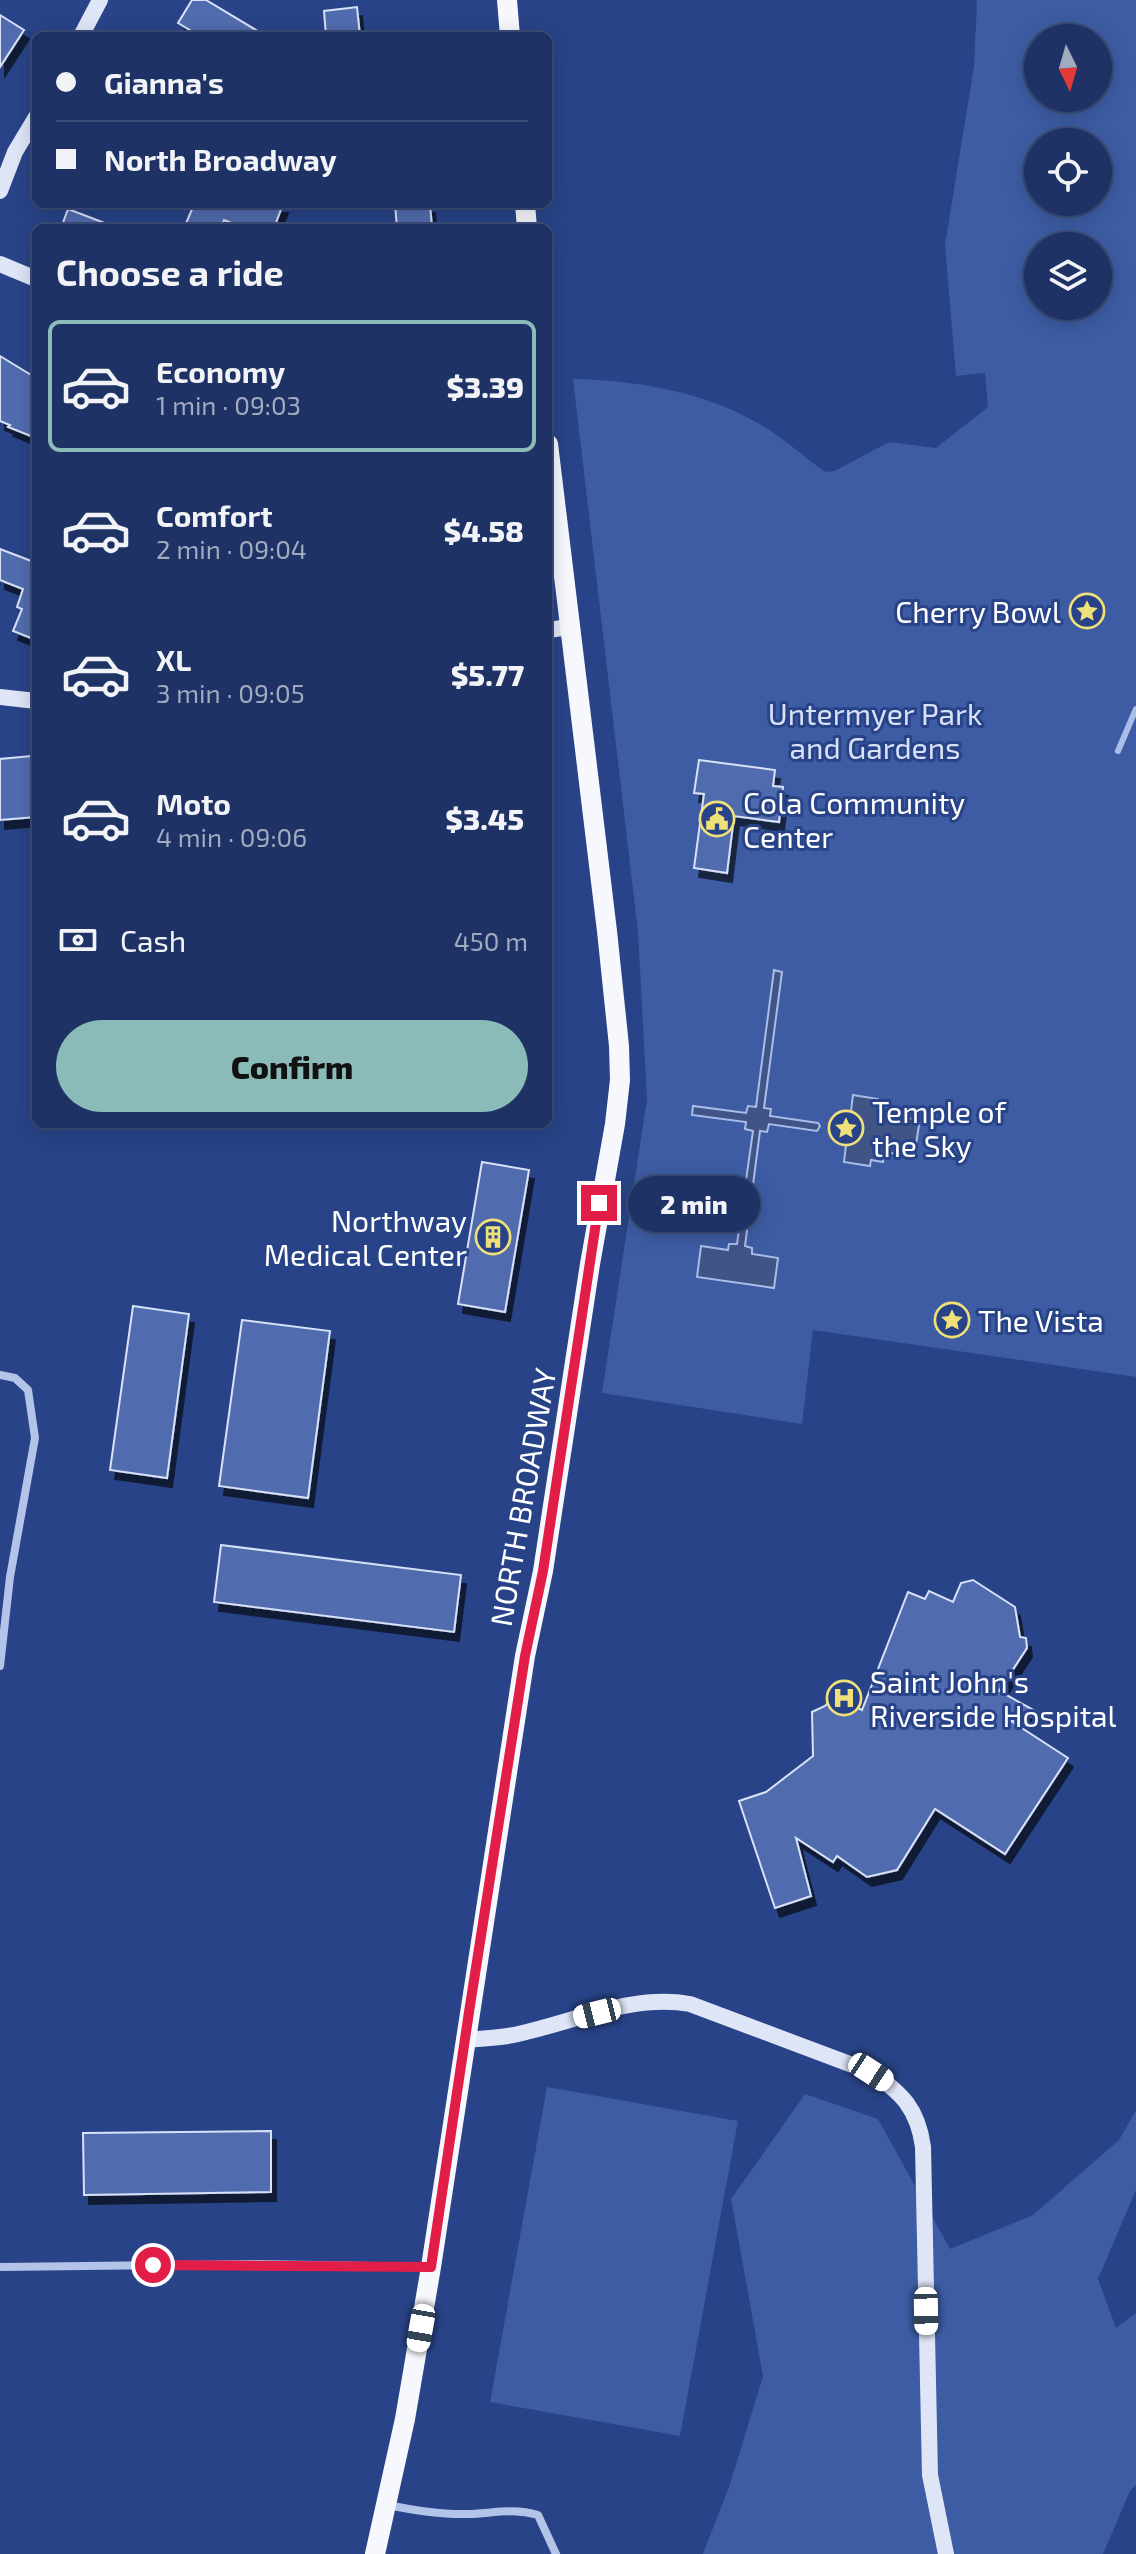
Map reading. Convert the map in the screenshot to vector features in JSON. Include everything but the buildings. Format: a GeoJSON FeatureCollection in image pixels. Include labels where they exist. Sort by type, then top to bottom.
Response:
{"type":"FeatureCollection","features":[{"type":"Feature","properties":{"kind":"main road"},"geometry":{"type":"LineString","coordinates":[[507,0],[510,32]]}},
{"type":"Feature","properties":{"kind":"main road","name":"NORTH BROADWAY"},"geometry":{"type":"LineString","coordinates":[[375,2554],[431,2267],[525,1656],[543,1571],[620,1080],[608,946],[552,479]]}},
{"type":"Feature","properties":{"kind":"street"},"geometry":{"type":"LineString","coordinates":[[83,32],[100,0]]}},
{"type":"Feature","properties":{"kind":"street"},"geometry":{"type":"LineString","coordinates":[[0,191],[15,152],[32,124]]}},
{"type":"Feature","properties":{"kind":"street"},"geometry":{"type":"LineString","coordinates":[[0,264],[32,277]]}},
{"type":"Feature","properties":{"kind":"street"},"geometry":{"type":"LineString","coordinates":[[552,629],[569,627]]}},
{"type":"Feature","properties":{"kind":"street"},"geometry":{"type":"LineString","coordinates":[[0,697],[32,701]]}},
{"type":"Feature","properties":{"kind":"street"},"geometry":{"type":"LineString","coordinates":[[0,1375],[15,1378],[28,1390],[35,1438],[10,1577],[0,1666]]}},
{"type":"Feature","properties":{"kind":"street"},"geometry":{"type":"LineString","coordinates":[[464,2040],[507,2036],[641,2002],[671,2000],[690,2004],[846,2062],[871,2072],[893,2087],[918,2120],[923,2147],[930,2475],[946,2554]]}},
{"type":"Feature","properties":{"kind":"street"},"geometry":{"type":"LineString","coordinates":[[0,2267],[257,2264],[431,2267]]}},
{"type":"Feature","properties":{"kind":"street"},"geometry":{"type":"LineString","coordinates":[[387,2505],[434,2513],[521,2510],[538,2515],[556,2554]]}},
{"type":"Feature","properties":{"kind":"green space","name":"Untermyer Park and Gardens"},"geometry":{"type":"Polygon","coordinates":[[[975,0],[1136,0],[1136,1377],[813,1330],[802,1424],[602,1393],[647,1099],[638,932],[573,379],[643,385],[712,402],[763,426],[825,472],[835,471],[889,442],[936,448],[988,407],[985,373],[956,376],[945,245],[974,66],[975,0]]]}},
{"type":"Feature","properties":{"kind":"green space"},"geometry":{"type":"Polygon","coordinates":[[[547,2087],[738,2121],[680,2436],[490,2402],[547,2087]]]}},
{"type":"Feature","properties":{"kind":"green space"},"geometry":{"type":"Polygon","coordinates":[[[805,2094],[878,2119],[950,2249],[1033,2215],[1119,2140],[1136,2110],[1136,2190],[1098,2279],[1116,2328],[1136,2313],[1136,2485],[1130,2491],[1103,2554],[703,2554],[730,2484],[763,2376],[731,2199],[805,2094]]]}},
{"type":"Feature","properties":{"kind":"shaded area"},"geometry":{"type":"Polygon","coordinates":[[[774,970],[782,972],[764,1108],[771,1109],[770,1116],[818,1123],[820,1126],[817,1131],[769,1124],[767,1132],[760,1131],[745,1246],[752,1248],[752,1254],[778,1258],[774,1288],[697,1277],[701,1246],[728,1250],[729,1244],[737,1244],[753,1131],[745,1129],[746,1122],[692,1115],[693,1106],[746,1113],[748,1106],[756,1107],[774,970]]]}},
{"type":"Feature","properties":{"kind":"shaded area"},"geometry":{"type":"Polygon","coordinates":[[[853,1095],[878,1099],[877,1105],[890,1107],[889,1116],[914,1119],[914,1125],[919,1125],[915,1151],[910,1150],[909,1156],[885,1152],[883,1162],[871,1160],[870,1166],[844,1162],[846,1145],[856,1142],[863,1132],[861,1119],[851,1111],[853,1095]]]}},
{"type":"Feature","properties":{"kind":"waterway"},"geometry":{"type":"LineString","coordinates":[[1118,751],[1136,709]]}},
{"type":"Feature","properties":{"kind":"place","name":"Cherry Bowl"},"geometry":{"type":"Point","coordinates":[1087,611]}},
{"type":"Feature","properties":{"kind":"place","name":"Cola Community Center"},"geometry":{"type":"Point","coordinates":[717,819]}},
{"type":"Feature","properties":{"kind":"place","name":"Temple of the Sky"},"geometry":{"type":"Point","coordinates":[846,1128]}},
{"type":"Feature","properties":{"kind":"place","name":"Northway Medical Center"},"geometry":{"type":"Point","coordinates":[493,1237]}},
{"type":"Feature","properties":{"kind":"place","name":"The Vista"},"geometry":{"type":"Point","coordinates":[952,1320]}},
{"type":"Feature","properties":{"kind":"place","name":"Saint John's Riverside Hospital"},"geometry":{"type":"Point","coordinates":[844,1698]}},
{"type":"Feature","properties":{"kind":"route"},"geometry":{"type":"LineString","coordinates":[[153,2265],[431,2267],[525,1656],[543,1571],[599,1203]]}}]}
